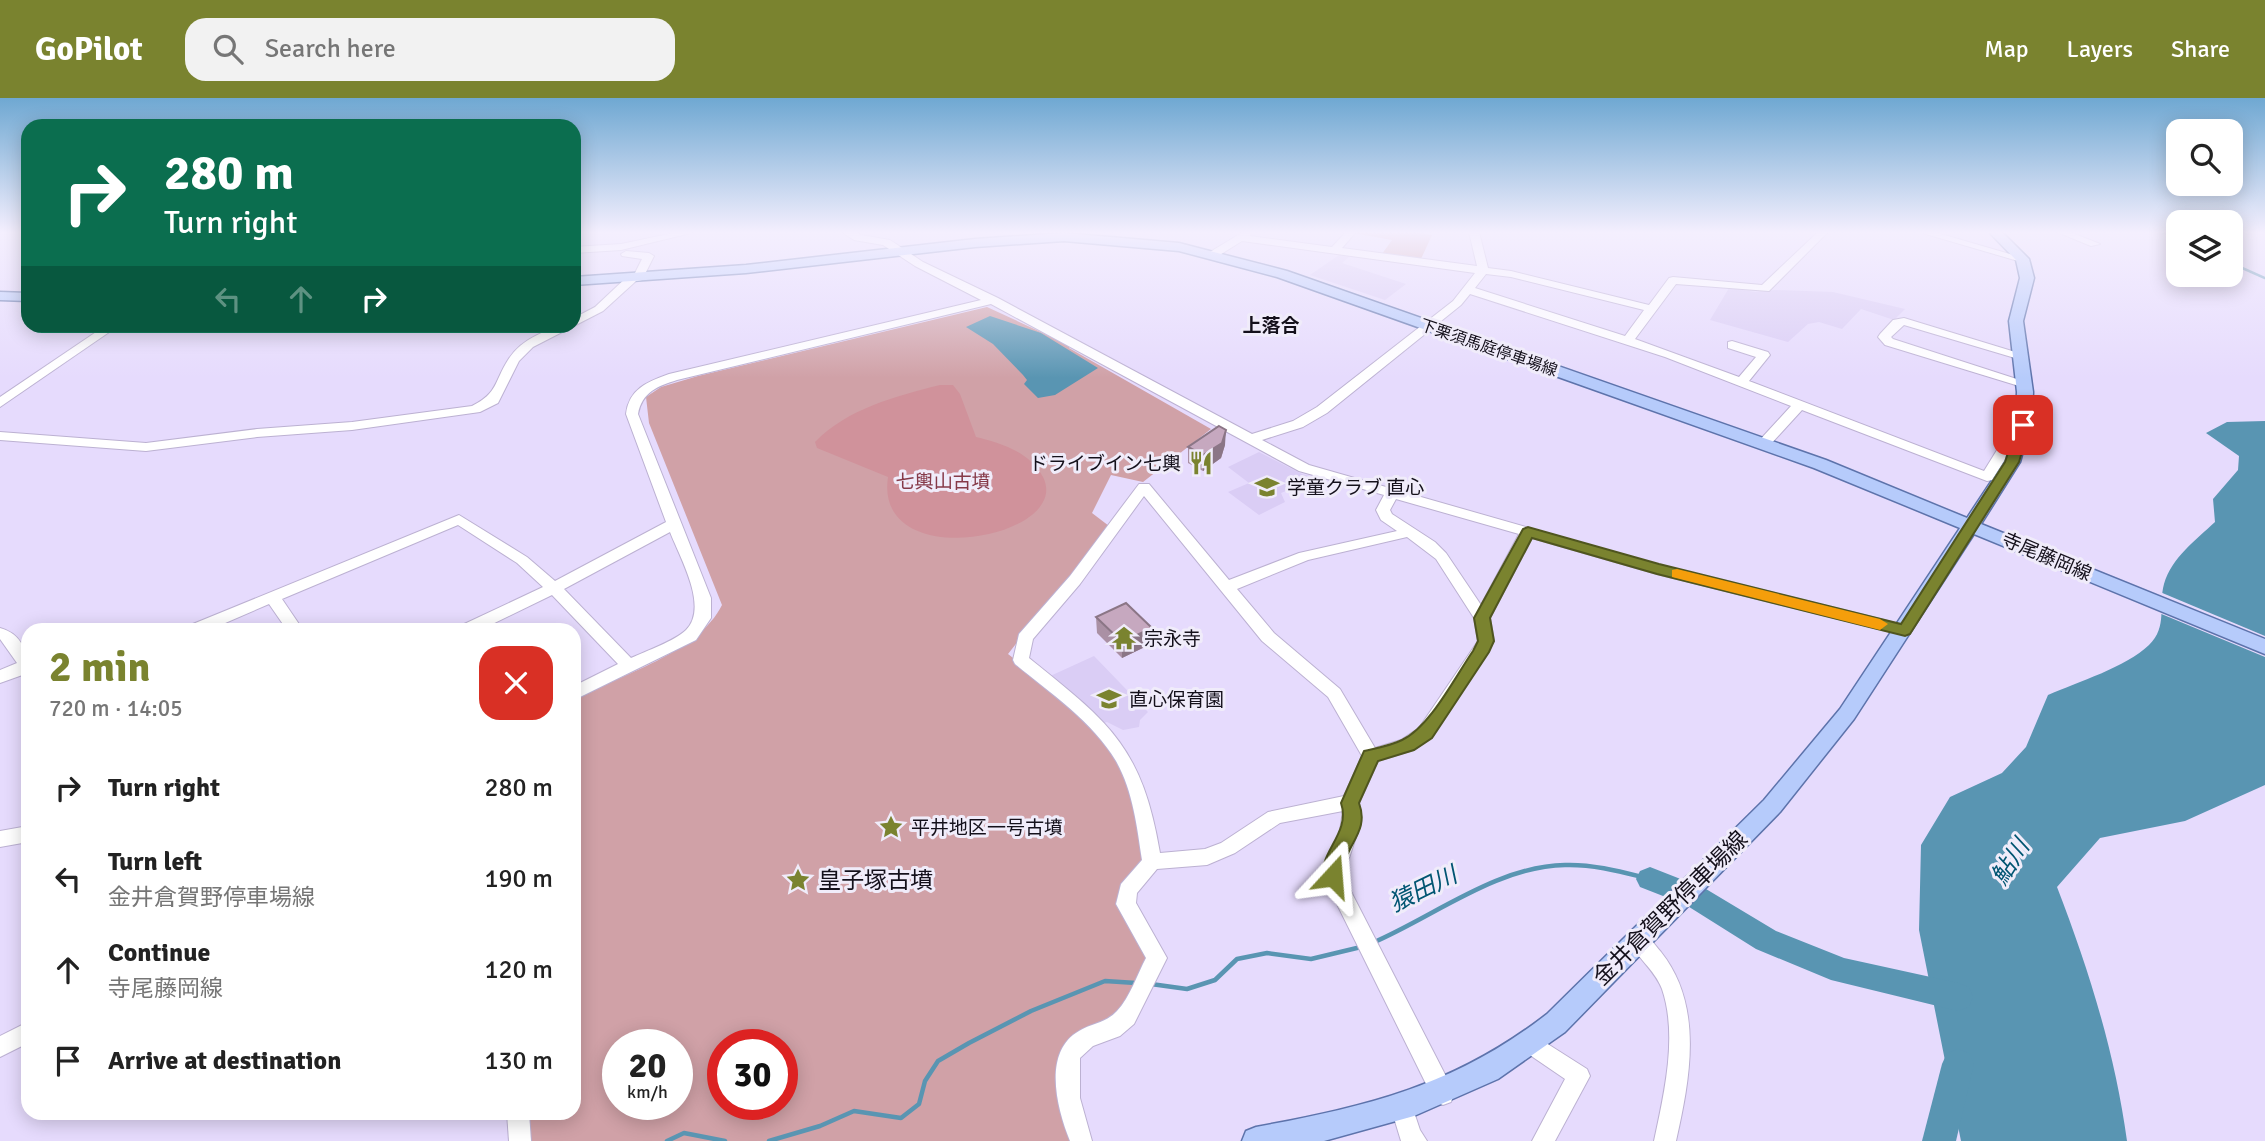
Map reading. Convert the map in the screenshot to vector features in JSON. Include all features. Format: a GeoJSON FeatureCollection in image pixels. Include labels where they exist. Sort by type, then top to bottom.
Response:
{"type":"FeatureCollection","features":[{"type":"Feature","properties":{"kind":"main road","name":"下栗須馬庭停車場線"},"geometry":{"type":"LineString","coordinates":[[1301,281],[1764,443],[1972,525]]}},
{"type":"Feature","properties":{"kind":"main road"},"geometry":{"type":"LineString","coordinates":[[1972,525],[2012,462],[2024,418],[2016,321],[2026,281]]}},
{"type":"Feature","properties":{"kind":"main road"},"geometry":{"type":"LineString","coordinates":[[0,296],[21,297]]}},
{"type":"Feature","properties":{"kind":"main road","name":"寺尾藤岡線"},"geometry":{"type":"LineString","coordinates":[[1972,525],[2265,647]]}},
{"type":"Feature","properties":{"kind":"main road","name":"金井倉賀野停車場線"},"geometry":{"type":"LineString","coordinates":[[1256,1141],[1352,1123],[1443,1094],[1493,1069],[1532,1044],[1772,806],[1847,714],[1972,525]]}},
{"type":"Feature","properties":{"kind":"street"},"geometry":{"type":"LineString","coordinates":[[581,319],[599,309],[632,281]]}},
{"type":"Feature","properties":{"kind":"street"},"geometry":{"type":"LineString","coordinates":[[954,281],[1304,468],[1657,569],[1905,630]]}},
{"type":"Feature","properties":{"kind":"street"},"geometry":{"type":"LineString","coordinates":[[1248,440],[1298,424],[1322,410],[1429,326],[1469,290],[1476,281]]}},
{"type":"Feature","properties":{"kind":"street"},"geometry":{"type":"LineString","coordinates":[[1539,281],[1653,309]]}},
{"type":"Feature","properties":{"kind":"street"},"geometry":{"type":"LineString","coordinates":[[1628,340],[1675,281]]}},
{"type":"Feature","properties":{"kind":"street"},"geometry":{"type":"LineString","coordinates":[[1691,281],[1765,289],[1773,281]]}},
{"type":"Feature","properties":{"kind":"street"},"geometry":{"type":"LineString","coordinates":[[1469,290],[1628,340],[1987,477],[2004,450],[2013,419],[2024,418]]}},
{"type":"Feature","properties":{"kind":"street"},"geometry":{"type":"LineString","coordinates":[[581,689],[627,664],[679,644],[697,629],[703,618],[703,598],[632,414],[632,402],[640,391],[673,377],[994,300]]}},
{"type":"Feature","properties":{"kind":"street"},"geometry":{"type":"LineString","coordinates":[[2019,355],[1904,321],[1898,322],[1884,337],[1889,342],[2023,383]]}},
{"type":"Feature","properties":{"kind":"street"},"geometry":{"type":"LineString","coordinates":[[0,403],[102,333]]}},
{"type":"Feature","properties":{"kind":"street"},"geometry":{"type":"LineString","coordinates":[[0,436],[146,447],[257,433],[352,426],[475,409],[494,400],[514,360],[530,344],[554,333]]}},
{"type":"Feature","properties":{"kind":"street"},"geometry":{"type":"LineString","coordinates":[[1732,345],[1764,355],[1741,383]]}},
{"type":"Feature","properties":{"kind":"street"},"geometry":{"type":"LineString","coordinates":[[1764,443],[1799,405]]}},
{"type":"Feature","properties":{"kind":"street"},"geometry":{"type":"LineString","coordinates":[[1152,862],[1138,793],[1122,756],[1094,725],[1021,660],[1025,638],[1074,580],[1144,487],[1268,637],[1334,693],[1371,756]]}},
{"type":"Feature","properties":{"kind":"street"},"geometry":{"type":"LineString","coordinates":[[1392,493],[1383,510],[1386,517],[1430,545],[1441,556],[1482,618],[1486,641],[1426,733],[1407,745],[1371,756],[1350,803],[1354,814],[1353,827],[1334,862],[1333,876],[1443,1094]]}},
{"type":"Feature","properties":{"kind":"street"},"geometry":{"type":"LineString","coordinates":[[211,623],[459,519],[522,560],[554,588],[627,664]]}},
{"type":"Feature","properties":{"kind":"street"},"geometry":{"type":"LineString","coordinates":[[481,623],[554,588],[675,523]]}},
{"type":"Feature","properties":{"kind":"street"},"geometry":{"type":"LineString","coordinates":[[1227,587],[1304,556],[1368,544],[1409,531]]}},
{"type":"Feature","properties":{"kind":"street"},"geometry":{"type":"LineString","coordinates":[[1482,618],[1528,532]]}},
{"type":"Feature","properties":{"kind":"street"},"geometry":{"type":"LineString","coordinates":[[272,597],[290,623]]}},
{"type":"Feature","properties":{"kind":"street"},"geometry":{"type":"LineString","coordinates":[[0,633],[8,636],[21,656]]}},
{"type":"Feature","properties":{"kind":"street"},"geometry":{"type":"LineString","coordinates":[[0,677],[21,670]]}},
{"type":"Feature","properties":{"kind":"street"},"geometry":{"type":"LineString","coordinates":[[1081,1141],[1070,1117],[1070,1053],[1086,1038],[1111,1029],[1126,1017],[1157,958],[1126,904],[1128,890],[1152,862],[1207,857],[1228,848],[1275,817],[1350,803]]}},
{"type":"Feature","properties":{"kind":"street"},"geometry":{"type":"LineString","coordinates":[[0,839],[21,835]]}},
{"type":"Feature","properties":{"kind":"street"},"geometry":{"type":"LineString","coordinates":[[1638,939],[1672,987],[1678,1030],[1672,1111],[1665,1141]]}},
{"type":"Feature","properties":{"kind":"street"},"geometry":{"type":"LineString","coordinates":[[0,1047],[21,1036]]}},
{"type":"Feature","properties":{"kind":"street"},"geometry":{"type":"LineString","coordinates":[[1532,1044],[1580,1076],[1543,1141]]}},
{"type":"Feature","properties":{"kind":"street"},"geometry":{"type":"LineString","coordinates":[[1402,1108],[1411,1137],[1416,1141]]}},
{"type":"Feature","properties":{"kind":"street"},"geometry":{"type":"LineString","coordinates":[[518,1120],[520,1141]]}},
{"type":"Feature","properties":{"kind":"shaded area"},"geometry":{"type":"Polygon","coordinates":[[[1327,281],[1396,281],[1406,284],[1385,300],[1327,281]]]}},
{"type":"Feature","properties":{"kind":"shaded area"},"geometry":{"type":"Polygon","coordinates":[[[1729,288],[1756,292],[1833,292],[1905,309],[1894,320],[1861,309],[1842,329],[1819,322],[1808,324],[1788,342],[1710,320],[1729,288]]]}},
{"type":"Feature","properties":{"kind":"shaded area","name":"学童クラブ 直心"},"geometry":{"type":"Polygon","coordinates":[[[1259,452],[1302,474],[1318,478],[1281,493],[1285,502],[1259,515],[1228,492],[1249,483],[1228,467],[1259,452]]]}},
{"type":"Feature","properties":{"kind":"shaded area"},"geometry":{"type":"Polygon","coordinates":[[[1094,656],[1148,712],[1140,720],[1139,727],[1123,730],[1107,722],[1098,725],[1048,677],[1094,656]]]}},
{"type":"Feature","properties":{"kind":"green space"},"geometry":{"type":"Polygon","coordinates":[[[987,307],[1069,345],[1069,348],[1211,429],[1143,482],[1111,475],[1092,513],[1109,526],[1008,654],[1049,686],[1120,757],[1148,859],[1123,890],[1154,958],[1123,1014],[1063,1049],[1079,1141],[529,1141],[528,1120],[581,1120],[581,695],[657,661],[677,649],[711,622],[722,605],[649,423],[646,397],[661,387],[698,376],[987,307]]]}},
{"type":"Feature","properties":{"kind":"green space","name":"七輿山古墳"},"geometry":{"type":"Polygon","coordinates":[[[940,385],[953,385],[960,394],[976,437],[1014,450],[1037,468],[1043,477],[1045,499],[1030,517],[1004,530],[972,537],[939,537],[910,527],[892,508],[888,477],[817,448],[815,442],[857,412],[890,399],[940,385]]]}},
{"type":"Feature","properties":{"kind":"water"},"geometry":{"type":"Polygon","coordinates":[[[990,316],[1041,333],[1098,368],[1055,395],[1038,398],[1024,384],[1027,380],[1023,375],[993,344],[966,327],[990,316]]]}},
{"type":"Feature","properties":{"kind":"water"},"geometry":{"type":"Polygon","coordinates":[[[2265,421],[2265,785],[2185,821],[2100,838],[2057,887],[2080,949],[2108,1044],[2127,1141],[1961,1141],[1919,930],[1921,845],[1950,797],[2002,773],[2026,747],[2048,695],[2128,660],[2155,638],[2161,623],[2162,592],[2168,574],[2185,550],[2215,522],[2213,499],[2238,470],[2239,456],[2206,433],[2227,422],[2265,421]]]}},
{"type":"Feature","properties":{"kind":"pier"},"geometry":{"type":"Polygon","coordinates":[[[2160,592],[2265,636],[2265,657],[2159,613],[2160,592]]]}},
{"type":"Feature","properties":{"kind":"building"},"geometry":{"type":"Polygon","coordinates":[[[1219,426],[1226,430],[1222,443],[1203,455],[1188,447],[1219,426]]]}},
{"type":"Feature","properties":{"kind":"building"},"geometry":{"type":"Polygon","coordinates":[[[1126,603],[1152,628],[1122,642],[1096,617],[1126,603]]]}},
{"type":"Feature","properties":{"kind":"waterway","name":"猿田川"},"geometry":{"type":"LineString","coordinates":[[1372,943],[1490,883],[1540,868],[1587,866],[1650,879]]}},
{"type":"Feature","properties":{"kind":"waterway","name":"猿田川"},"geometry":{"type":"LineString","coordinates":[[1650,879],[1696,897],[1766,940],[1842,971],[1958,997]]}},
{"type":"Feature","properties":{"kind":"waterway","name":"猿田川"},"geometry":{"type":"LineString","coordinates":[[1151,984],[1187,989],[1215,980],[1237,959],[1267,953],[1311,959],[1361,947]]}},
{"type":"Feature","properties":{"kind":"waterway","name":"猿田川"},"geometry":{"type":"LineString","coordinates":[[769,1141],[820,1126],[854,1111],[901,1118],[919,1104],[925,1081],[938,1061],[969,1043],[1031,1011],[1105,981],[1136,983]]}},
{"type":"Feature","properties":{"kind":"waterway","name":"鮎川"},"geometry":{"type":"LineString","coordinates":[[1939,1141],[1958,1064]]}},
{"type":"Feature","properties":{"kind":"waterway","name":"猿田川"},"geometry":{"type":"LineString","coordinates":[[667,1141],[684,1133],[725,1141]]}},
{"type":"Feature","properties":{"kind":"slow traffic"},"geometry":{"type":"LineString","coordinates":[[1677,574],[1880,624]]}},
{"type":"Feature","properties":{"kind":"place","name":"ドライブイン七輿"},"geometry":{"type":"Point","coordinates":[1201,463]}},
{"type":"Feature","properties":{"kind":"place","name":"学童クラブ 直心"},"geometry":{"type":"Point","coordinates":[1267,487]}},
{"type":"Feature","properties":{"kind":"place","name":"宗永寺"},"geometry":{"type":"Point","coordinates":[1124,638]}},
{"type":"Feature","properties":{"kind":"place","name":"直心保育園"},"geometry":{"type":"Point","coordinates":[1109,699]}},
{"type":"Feature","properties":{"kind":"place","name":"平井地区一号古墳"},"geometry":{"type":"Point","coordinates":[891,827]}},
{"type":"Feature","properties":{"kind":"place","name":"皇子塚古墳"},"geometry":{"type":"Point","coordinates":[798,880]}},
{"type":"Feature","properties":{"kind":"district","name":"上落合"},"geometry":{"type":"Point","coordinates":[1271,325]}},
{"type":"Feature","properties":{"kind":"route"},"geometry":{"type":"LineString","coordinates":[[1333,876],[1334,862],[1353,827],[1354,814],[1350,803],[1371,756],[1407,745],[1426,733],[1438,716],[1481,652],[1486,641],[1482,618],[1528,532],[1657,569],[1905,630],[2012,462],[2023,425]]}}]}
